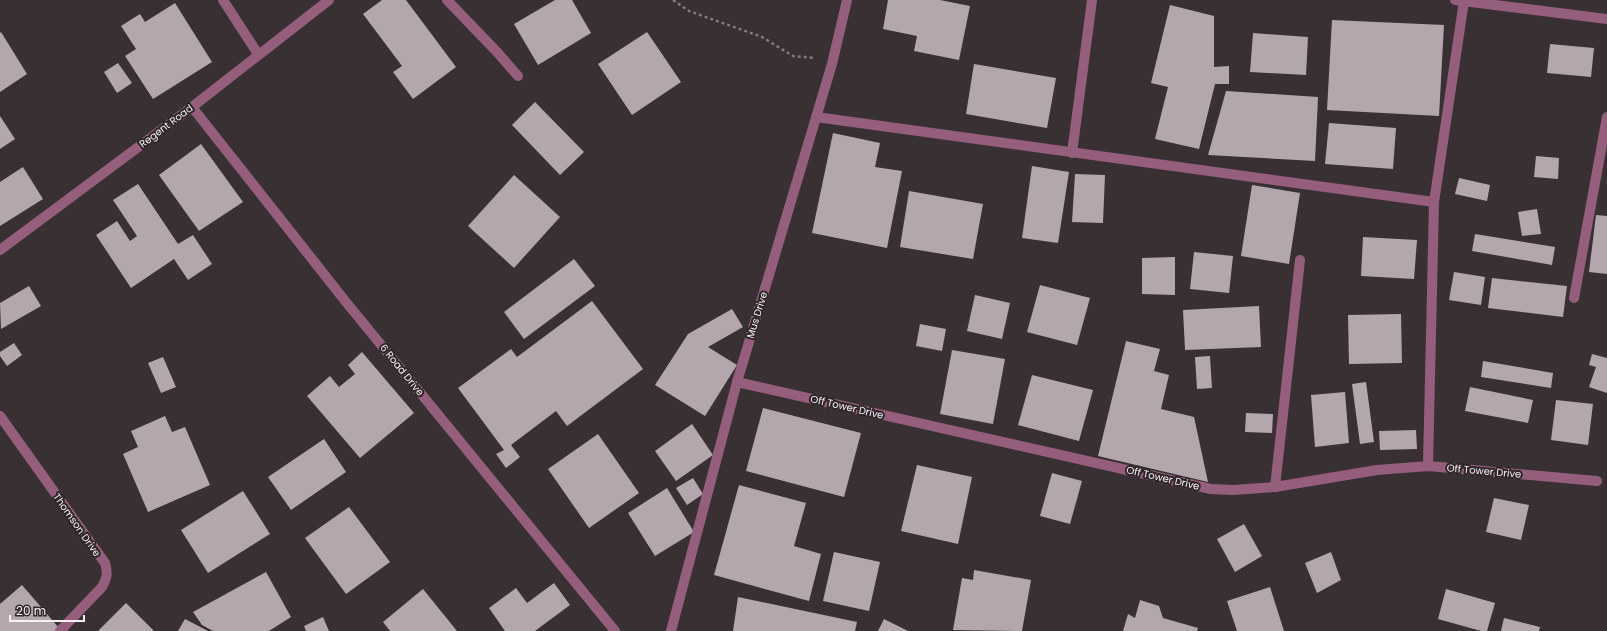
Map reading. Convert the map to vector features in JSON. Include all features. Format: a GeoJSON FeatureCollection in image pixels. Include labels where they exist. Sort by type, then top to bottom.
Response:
{"type":"FeatureCollection","features":[{"type":"Feature","properties":{"kind":"street"},"geometry":{"type":"LineString","coordinates":[[223,0],[258,54]]}},
{"type":"Feature","properties":{"kind":"street","name":"Regent Road"},"geometry":{"type":"LineString","coordinates":[[0,250],[192,107],[329,0]]}},
{"type":"Feature","properties":{"kind":"street"},"geometry":{"type":"LineString","coordinates":[[447,0],[518,76]]}},
{"type":"Feature","properties":{"kind":"street","name":"Mus Drive"},"geometry":{"type":"LineString","coordinates":[[671,631],[737,382],[832,64],[847,0]]}},
{"type":"Feature","properties":{"kind":"street"},"geometry":{"type":"LineString","coordinates":[[1072,153],[1092,0]]}},
{"type":"Feature","properties":{"kind":"street"},"geometry":{"type":"LineString","coordinates":[[1428,466],[1434,202],[1459,0],[1607,19]]}},
{"type":"Feature","properties":{"kind":"street","name":"6 Road Drive"},"geometry":{"type":"LineString","coordinates":[[192,107],[346,302],[615,631]]}},
{"type":"Feature","properties":{"kind":"street"},"geometry":{"type":"LineString","coordinates":[[816,117],[1434,202]]}},
{"type":"Feature","properties":{"kind":"street"},"geometry":{"type":"LineString","coordinates":[[1574,298],[1607,117]]}},
{"type":"Feature","properties":{"kind":"street"},"geometry":{"type":"LineString","coordinates":[[1274,487],[1300,260]]}},
{"type":"Feature","properties":{"kind":"street","name":"Off Tower Drive"},"geometry":{"type":"LineString","coordinates":[[737,382],[1211,489],[1233,490],[1274,487],[1377,470],[1428,466],[1597,481]]}},
{"type":"Feature","properties":{"kind":"street","name":"Thomson Drive"},"geometry":{"type":"LineString","coordinates":[[0,416],[105,563],[107,579],[102,587],[60,631]]}},
{"type":"Feature","properties":{"kind":"path"},"geometry":{"type":"LineString","coordinates":[[673,0],[689,11],[762,37],[793,56],[824,59],[832,64]]}},
{"type":"Feature","properties":{"kind":"building"},"geometry":{"type":"Polygon","coordinates":[[[382,0],[406,0],[456,67],[413,99],[393,72],[402,66],[363,14],[382,0]]]}},
{"type":"Feature","properties":{"kind":"building"},"geometry":{"type":"Polygon","coordinates":[[[555,0],[572,0],[591,33],[538,65],[514,24],[555,0]]]}},
{"type":"Feature","properties":{"kind":"building"},"geometry":{"type":"Polygon","coordinates":[[[888,0],[940,0],[970,6],[959,60],[914,51],[917,36],[883,29],[888,0]]]}},
{"type":"Feature","properties":{"kind":"building"},"geometry":{"type":"Polygon","coordinates":[[[175,3],[212,62],[153,99],[125,56],[136,49],[121,26],[140,14],[145,22],[175,3]]]}},
{"type":"Feature","properties":{"kind":"building"},"geometry":{"type":"Polygon","coordinates":[[[1170,5],[1214,16],[1214,67],[1229,66],[1229,84],[1215,84],[1199,149],[1155,139],[1168,87],[1151,83],[1170,5]]]}},
{"type":"Feature","properties":{"kind":"building"},"geometry":{"type":"Polygon","coordinates":[[[1332,20],[1444,25],[1439,116],[1327,110],[1332,20]]]}},
{"type":"Feature","properties":{"kind":"building"},"geometry":{"type":"Polygon","coordinates":[[[1,32],[27,74],[0,92],[0,33],[1,32]]]}},
{"type":"Feature","properties":{"kind":"building"},"geometry":{"type":"Polygon","coordinates":[[[647,32],[681,82],[632,115],[598,64],[647,32]]]}},
{"type":"Feature","properties":{"kind":"building"},"geometry":{"type":"Polygon","coordinates":[[[1253,33],[1308,37],[1306,75],[1250,72],[1253,33]]]}},
{"type":"Feature","properties":{"kind":"building"},"geometry":{"type":"Polygon","coordinates":[[[1550,44],[1594,48],[1591,77],[1547,73],[1550,44]]]}},
{"type":"Feature","properties":{"kind":"building"},"geometry":{"type":"Polygon","coordinates":[[[118,63],[132,83],[117,93],[104,72],[118,63]]]}},
{"type":"Feature","properties":{"kind":"building"},"geometry":{"type":"Polygon","coordinates":[[[974,64],[1056,78],[1047,128],[966,114],[974,64]]]}},
{"type":"Feature","properties":{"kind":"building"},"geometry":{"type":"Polygon","coordinates":[[[1226,91],[1318,97],[1315,161],[1208,155],[1226,91]]]}},
{"type":"Feature","properties":{"kind":"building"},"geometry":{"type":"Polygon","coordinates":[[[535,102],[584,152],[560,175],[512,125],[535,102]]]}},
{"type":"Feature","properties":{"kind":"building"},"geometry":{"type":"Polygon","coordinates":[[[0,116],[15,139],[0,149],[0,116]]]}},
{"type":"Feature","properties":{"kind":"building"},"geometry":{"type":"Polygon","coordinates":[[[1329,123],[1396,128],[1393,169],[1325,164],[1329,123]]]}},
{"type":"Feature","properties":{"kind":"building"},"geometry":{"type":"Polygon","coordinates":[[[833,133],[880,143],[875,167],[902,171],[887,248],[812,233],[833,133]]]}},
{"type":"Feature","properties":{"kind":"building"},"geometry":{"type":"Polygon","coordinates":[[[201,144],[243,202],[199,231],[159,175],[201,144]]]}},
{"type":"Feature","properties":{"kind":"building"},"geometry":{"type":"Polygon","coordinates":[[[1536,156],[1559,158],[1558,179],[1534,177],[1536,156]]]}},
{"type":"Feature","properties":{"kind":"building"},"geometry":{"type":"Polygon","coordinates":[[[1032,166],[1069,172],[1058,243],[1022,238],[1032,166]]]}},
{"type":"Feature","properties":{"kind":"building"},"geometry":{"type":"Polygon","coordinates":[[[23,167],[43,199],[0,226],[0,182],[23,167]]]}},
{"type":"Feature","properties":{"kind":"building"},"geometry":{"type":"Polygon","coordinates":[[[1075,174],[1105,175],[1103,223],[1072,222],[1075,174]]]}},
{"type":"Feature","properties":{"kind":"building"},"geometry":{"type":"Polygon","coordinates":[[[514,175],[560,217],[514,268],[468,226],[514,175]]]}},
{"type":"Feature","properties":{"kind":"building"},"geometry":{"type":"Polygon","coordinates":[[[1459,178],[1490,185],[1487,201],[1455,194],[1459,178]]]}},
{"type":"Feature","properties":{"kind":"building"},"geometry":{"type":"Polygon","coordinates":[[[138,184],[178,244],[193,235],[212,264],[188,280],[174,259],[131,288],[96,235],[117,221],[130,241],[137,236],[113,200],[138,184]]]}},
{"type":"Feature","properties":{"kind":"building"},"geometry":{"type":"Polygon","coordinates":[[[1252,185],[1300,193],[1289,264],[1241,256],[1252,185]]]}},
{"type":"Feature","properties":{"kind":"building"},"geometry":{"type":"Polygon","coordinates":[[[909,191],[983,204],[973,259],[900,247],[909,191]]]}},
{"type":"Feature","properties":{"kind":"building"},"geometry":{"type":"Polygon","coordinates":[[[1537,209],[1541,234],[1522,236],[1518,212],[1537,209]]]}},
{"type":"Feature","properties":{"kind":"building"},"geometry":{"type":"Polygon","coordinates":[[[1596,215],[1607,216],[1607,274],[1589,272],[1596,215]]]}},
{"type":"Feature","properties":{"kind":"building"},"geometry":{"type":"Polygon","coordinates":[[[1475,234],[1555,247],[1552,265],[1472,251],[1475,234]]]}},
{"type":"Feature","properties":{"kind":"building"},"geometry":{"type":"Polygon","coordinates":[[[1363,237],[1417,240],[1414,279],[1361,276],[1363,237]]]}},
{"type":"Feature","properties":{"kind":"building"},"geometry":{"type":"Polygon","coordinates":[[[1194,252],[1233,256],[1229,293],[1190,289],[1194,252]]]}},
{"type":"Feature","properties":{"kind":"building"},"geometry":{"type":"Polygon","coordinates":[[[1175,257],[1175,295],[1142,294],[1142,258],[1175,257]]]}},
{"type":"Feature","properties":{"kind":"building"},"geometry":{"type":"Polygon","coordinates":[[[574,259],[595,286],[524,339],[504,312],[574,259]]]}},
{"type":"Feature","properties":{"kind":"building"},"geometry":{"type":"Polygon","coordinates":[[[1454,272],[1485,277],[1481,305],[1449,300],[1454,272]]]}},
{"type":"Feature","properties":{"kind":"building"},"geometry":{"type":"Polygon","coordinates":[[[1492,278],[1567,286],[1563,317],[1488,308],[1492,278]]]}},
{"type":"Feature","properties":{"kind":"building"},"geometry":{"type":"Polygon","coordinates":[[[1040,285],[1090,298],[1077,345],[1027,332],[1040,285]]]}},
{"type":"Feature","properties":{"kind":"building"},"geometry":{"type":"Polygon","coordinates":[[[29,286],[41,306],[1,329],[0,303],[29,286]]]}},
{"type":"Feature","properties":{"kind":"building"},"geometry":{"type":"Polygon","coordinates":[[[975,295],[1010,303],[1002,339],[967,331],[975,295]]]}},
{"type":"Feature","properties":{"kind":"building"},"geometry":{"type":"Polygon","coordinates":[[[592,301],[643,369],[567,426],[556,411],[511,445],[520,457],[506,468],[496,454],[504,450],[458,388],[511,349],[517,357],[592,301]]]}},
{"type":"Feature","properties":{"kind":"building"},"geometry":{"type":"Polygon","coordinates":[[[1259,306],[1261,347],[1185,350],[1183,310],[1259,306]]]}},
{"type":"Feature","properties":{"kind":"building"},"geometry":{"type":"Polygon","coordinates":[[[732,309],[743,327],[708,347],[737,365],[705,416],[655,385],[688,334],[732,309]]]}},
{"type":"Feature","properties":{"kind":"building"},"geometry":{"type":"Polygon","coordinates":[[[1401,314],[1402,363],[1349,364],[1348,315],[1401,314]]]}},
{"type":"Feature","properties":{"kind":"building"},"geometry":{"type":"Polygon","coordinates":[[[920,324],[946,329],[942,351],[916,346],[920,324]]]}},
{"type":"Feature","properties":{"kind":"building"},"geometry":{"type":"Polygon","coordinates":[[[1126,341],[1160,349],[1154,371],[1169,375],[1161,409],[1194,417],[1208,482],[1098,456],[1126,341]]]}},
{"type":"Feature","properties":{"kind":"building"},"geometry":{"type":"Polygon","coordinates":[[[14,343],[22,355],[7,366],[0,356],[0,352],[14,343]]]}},
{"type":"Feature","properties":{"kind":"building"},"geometry":{"type":"Polygon","coordinates":[[[952,350],[1005,359],[993,424],[940,414],[952,350]]]}},
{"type":"Feature","properties":{"kind":"building"},"geometry":{"type":"Polygon","coordinates":[[[362,352],[414,413],[360,458],[307,396],[330,376],[339,387],[355,374],[348,365],[362,352]]]}},
{"type":"Feature","properties":{"kind":"building"},"geometry":{"type":"Polygon","coordinates":[[[1592,354],[1607,358],[1607,393],[1589,387],[1596,367],[1589,365],[1592,354]]]}},
{"type":"Feature","properties":{"kind":"building"},"geometry":{"type":"Polygon","coordinates":[[[1210,356],[1212,388],[1197,389],[1195,357],[1210,356]]]}},
{"type":"Feature","properties":{"kind":"building"},"geometry":{"type":"Polygon","coordinates":[[[163,357],[176,387],[161,393],[148,363],[163,357]]]}},
{"type":"Feature","properties":{"kind":"building"},"geometry":{"type":"Polygon","coordinates":[[[1483,361],[1553,373],[1551,388],[1481,377],[1483,361]]]}},
{"type":"Feature","properties":{"kind":"building"},"geometry":{"type":"Polygon","coordinates":[[[1032,375],[1093,390],[1079,441],[1018,425],[1032,375]]]}},
{"type":"Feature","properties":{"kind":"building"},"geometry":{"type":"Polygon","coordinates":[[[1366,382],[1374,442],[1360,444],[1352,384],[1366,382]]]}},
{"type":"Feature","properties":{"kind":"building"},"geometry":{"type":"Polygon","coordinates":[[[1470,387],[1533,400],[1528,423],[1465,411],[1470,387]]]}},
{"type":"Feature","properties":{"kind":"building"},"geometry":{"type":"Polygon","coordinates":[[[1345,392],[1349,443],[1315,447],[1311,395],[1345,392]]]}},
{"type":"Feature","properties":{"kind":"building"},"geometry":{"type":"Polygon","coordinates":[[[1556,400],[1593,404],[1588,445],[1551,440],[1556,400]]]}},
{"type":"Feature","properties":{"kind":"building"},"geometry":{"type":"Polygon","coordinates":[[[763,408],[861,433],[844,497],[746,471],[763,408]]]}},
{"type":"Feature","properties":{"kind":"building"},"geometry":{"type":"Polygon","coordinates":[[[1246,413],[1273,414],[1272,433],[1245,432],[1246,413]]]}},
{"type":"Feature","properties":{"kind":"building"},"geometry":{"type":"Polygon","coordinates":[[[165,416],[172,432],[185,427],[210,485],[148,512],[123,454],[138,447],[131,431],[165,416]]]}},
{"type":"Feature","properties":{"kind":"building"},"geometry":{"type":"Polygon","coordinates":[[[692,424],[713,455],[676,481],[655,451],[692,424]]]}},
{"type":"Feature","properties":{"kind":"building"},"geometry":{"type":"Polygon","coordinates":[[[1416,430],[1417,449],[1380,450],[1379,431],[1416,430]]]}},
{"type":"Feature","properties":{"kind":"building"},"geometry":{"type":"Polygon","coordinates":[[[598,434],[639,493],[589,528],[548,469],[598,434]]]}},
{"type":"Feature","properties":{"kind":"building"},"geometry":{"type":"Polygon","coordinates":[[[324,439],[346,472],[291,510],[268,477],[324,439]]]}},
{"type":"Feature","properties":{"kind":"building"},"geometry":{"type":"Polygon","coordinates":[[[917,465],[972,477],[958,544],[901,531],[917,465]]]}},
{"type":"Feature","properties":{"kind":"building"},"geometry":{"type":"Polygon","coordinates":[[[1052,473],[1082,481],[1070,524],[1040,516],[1052,473]]]}},
{"type":"Feature","properties":{"kind":"building"},"geometry":{"type":"Polygon","coordinates":[[[693,478],[703,494],[687,505],[676,488],[693,478]]]}},
{"type":"Feature","properties":{"kind":"building"},"geometry":{"type":"Polygon","coordinates":[[[739,485],[806,503],[794,546],[821,554],[809,601],[714,575],[739,485]]]}},
{"type":"Feature","properties":{"kind":"building"},"geometry":{"type":"Polygon","coordinates":[[[667,488],[694,532],[655,556],[628,513],[667,488]]]}},
{"type":"Feature","properties":{"kind":"building"},"geometry":{"type":"Polygon","coordinates":[[[243,491],[270,534],[208,573],[181,530],[243,491]]]}},
{"type":"Feature","properties":{"kind":"building"},"geometry":{"type":"Polygon","coordinates":[[[1494,498],[1529,505],[1521,540],[1486,532],[1494,498]]]}},
{"type":"Feature","properties":{"kind":"building"},"geometry":{"type":"Polygon","coordinates":[[[349,507],[390,562],[346,594],[305,538],[349,507]]]}},
{"type":"Feature","properties":{"kind":"building"},"geometry":{"type":"Polygon","coordinates":[[[1244,524],[1262,556],[1235,572],[1217,539],[1244,524]]]}},
{"type":"Feature","properties":{"kind":"building"},"geometry":{"type":"Polygon","coordinates":[[[834,552],[880,562],[869,611],[823,601],[834,552]]]}},
{"type":"Feature","properties":{"kind":"building"},"geometry":{"type":"Polygon","coordinates":[[[1331,552],[1341,580],[1317,593],[1305,563],[1331,552]]]}},
{"type":"Feature","properties":{"kind":"building"},"geometry":{"type":"Polygon","coordinates":[[[974,570],[1031,580],[1022,631],[953,630],[962,578],[973,580],[974,570]]]}},
{"type":"Feature","properties":{"kind":"building"},"geometry":{"type":"Polygon","coordinates":[[[266,572],[291,617],[269,631],[213,631],[202,625],[193,612],[266,572]]]}},
{"type":"Feature","properties":{"kind":"building"},"geometry":{"type":"Polygon","coordinates":[[[554,583],[570,605],[535,631],[505,631],[489,608],[516,588],[527,603],[554,583]]]}},
{"type":"Feature","properties":{"kind":"building"},"geometry":{"type":"Polygon","coordinates":[[[22,585],[59,628],[55,631],[0,631],[0,604],[22,585]]]}},
{"type":"Feature","properties":{"kind":"building"},"geometry":{"type":"Polygon","coordinates":[[[1270,587],[1284,631],[1237,631],[1227,601],[1270,587]]]}},
{"type":"Feature","properties":{"kind":"building"},"geometry":{"type":"Polygon","coordinates":[[[423,589],[457,631],[390,631],[383,622],[423,589]]]}},
{"type":"Feature","properties":{"kind":"building"},"geometry":{"type":"Polygon","coordinates":[[[1446,589],[1495,603],[1487,631],[1481,631],[1438,619],[1446,589]]]}},
{"type":"Feature","properties":{"kind":"building"},"geometry":{"type":"Polygon","coordinates":[[[738,597],[857,622],[855,631],[733,631],[738,597]]]}},
{"type":"Feature","properties":{"kind":"building"},"geometry":{"type":"Polygon","coordinates":[[[1140,600],[1159,606],[1163,618],[1198,628],[1197,631],[1123,631],[1128,614],[1135,618],[1140,600]]]}},
{"type":"Feature","properties":{"kind":"building"},"geometry":{"type":"Polygon","coordinates":[[[126,603],[154,631],[98,631],[126,603]]]}},
{"type":"Feature","properties":{"kind":"building"},"geometry":{"type":"Polygon","coordinates":[[[323,617],[329,631],[306,631],[304,626],[323,617]]]}},
{"type":"Feature","properties":{"kind":"building"},"geometry":{"type":"Polygon","coordinates":[[[1504,618],[1540,627],[1539,631],[1501,631],[1504,618]]]}},
{"type":"Feature","properties":{"kind":"building"},"geometry":{"type":"Polygon","coordinates":[[[185,619],[208,631],[178,631],[185,619]]]}},
{"type":"Feature","properties":{"kind":"building"},"geometry":{"type":"Polygon","coordinates":[[[884,619],[908,631],[878,631],[884,619]]]}}]}
